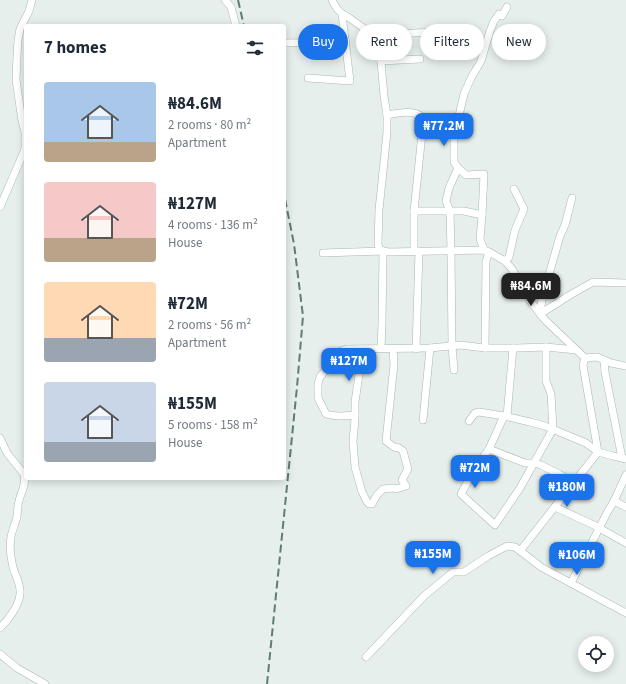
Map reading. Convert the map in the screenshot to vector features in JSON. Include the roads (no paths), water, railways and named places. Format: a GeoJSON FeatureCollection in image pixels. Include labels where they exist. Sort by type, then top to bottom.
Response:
{"type":"FeatureCollection","features":[{"type":"Feature","properties":{"kind":"street"},"geometry":{"type":"LineString","coordinates":[[24,128],[16,80],[17,56],[20,29],[29,11],[32,0]]}},
{"type":"Feature","properties":{"kind":"street"},"geometry":{"type":"LineString","coordinates":[[226,0],[235,24]]}},
{"type":"Feature","properties":{"kind":"street"},"geometry":{"type":"LineString","coordinates":[[332,0],[342,14],[348,16],[357,24]]}},
{"type":"Feature","properties":{"kind":"street"},"geometry":{"type":"LineString","coordinates":[[485,348],[486,251],[480,239],[484,174],[466,175],[458,168],[454,162],[453,145],[464,94],[481,61],[494,21],[499,14],[502,16],[507,7]]}},
{"type":"Feature","properties":{"kind":"street"},"geometry":{"type":"LineString","coordinates":[[342,14],[342,24]]}},
{"type":"Feature","properties":{"kind":"street"},"geometry":{"type":"LineString","coordinates":[[286,43],[298,43]]}},
{"type":"Feature","properties":{"kind":"street"},"geometry":{"type":"LineString","coordinates":[[381,348],[383,251],[378,244],[379,210],[387,132],[381,61],[420,59]]}},
{"type":"Feature","properties":{"kind":"street"},"geometry":{"type":"LineString","coordinates":[[308,78],[350,81],[348,60]]}},
{"type":"Feature","properties":{"kind":"street"},"geometry":{"type":"LineString","coordinates":[[386,115],[414,112],[419,113],[422,117],[423,124],[414,211],[417,251],[416,349]]}},
{"type":"Feature","properties":{"kind":"street"},"geometry":{"type":"LineString","coordinates":[[423,124],[456,132]]}},
{"type":"Feature","properties":{"kind":"street"},"geometry":{"type":"LineString","coordinates":[[0,207],[24,152]]}},
{"type":"Feature","properties":{"kind":"street"},"geometry":{"type":"LineString","coordinates":[[454,370],[452,346],[450,211],[446,201],[449,188],[458,168]]}},
{"type":"Feature","properties":{"kind":"street"},"geometry":{"type":"LineString","coordinates":[[505,262],[509,257],[515,230],[524,209],[514,189]]}},
{"type":"Feature","properties":{"kind":"street"},"geometry":{"type":"LineString","coordinates":[[540,314],[542,299],[572,198]]}},
{"type":"Feature","properties":{"kind":"street"},"geometry":{"type":"LineString","coordinates":[[414,211],[464,211],[482,214]]}},
{"type":"Feature","properties":{"kind":"street"},"geometry":{"type":"LineString","coordinates":[[323,253],[383,251],[486,251],[505,262],[512,269],[531,302],[540,314],[585,358],[597,357],[611,363],[626,366]]}},
{"type":"Feature","properties":{"kind":"street"},"geometry":{"type":"LineString","coordinates":[[540,314],[593,282],[626,283]]}},
{"type":"Feature","properties":{"kind":"street"},"geometry":{"type":"LineString","coordinates":[[355,415],[342,417],[326,414],[318,398],[318,384],[320,377],[341,351],[346,349],[416,349],[452,346],[485,348],[546,347],[576,350]]}},
{"type":"Feature","properties":{"kind":"street"},"geometry":{"type":"LineString","coordinates":[[513,348],[505,416],[489,449],[475,468],[461,494],[495,525],[520,488],[553,429],[551,394],[546,380],[546,347]]}},
{"type":"Feature","properties":{"kind":"street"},"geometry":{"type":"LineString","coordinates":[[424,420],[430,348]]}},
{"type":"Feature","properties":{"kind":"street"},"geometry":{"type":"LineString","coordinates":[[360,349],[353,441],[355,467],[362,492],[365,495],[367,502],[372,504],[377,495],[383,489],[396,489],[406,486],[402,480],[408,469],[403,451],[394,447],[386,440],[394,364],[393,349]]}},
{"type":"Feature","properties":{"kind":"street"},"geometry":{"type":"LineString","coordinates":[[520,551],[598,452],[583,366],[585,358]]}},
{"type":"Feature","properties":{"kind":"street"},"geometry":{"type":"LineString","coordinates":[[469,422],[474,413],[479,412],[505,416],[545,426],[586,443],[598,452],[624,459],[606,379],[604,360]]}},
{"type":"Feature","properties":{"kind":"street"},"geometry":{"type":"LineString","coordinates":[[0,438],[7,453],[24,474]]}},
{"type":"Feature","properties":{"kind":"street"},"geometry":{"type":"LineString","coordinates":[[489,449],[525,463],[541,465],[574,483]]}},
{"type":"Feature","properties":{"kind":"street"},"geometry":{"type":"LineString","coordinates":[[571,583],[626,475]]}},
{"type":"Feature","properties":{"kind":"street"},"geometry":{"type":"LineString","coordinates":[[0,628],[10,618],[19,601],[21,593],[11,560],[10,546],[19,500],[25,480]]}},
{"type":"Feature","properties":{"kind":"street"},"geometry":{"type":"LineString","coordinates":[[614,501],[626,507]]}},
{"type":"Feature","properties":{"kind":"street"},"geometry":{"type":"LineString","coordinates":[[555,507],[626,543]]}},
{"type":"Feature","properties":{"kind":"street"},"geometry":{"type":"LineString","coordinates":[[366,657],[424,596],[453,572],[464,572],[488,556],[507,546],[515,547],[540,567],[626,613]]}},
{"type":"Feature","properties":{"kind":"street"},"geometry":{"type":"LineString","coordinates":[[0,654],[17,668],[45,684]]}},
{"type":"Feature","properties":{"kind":"railway"},"geometry":{"type":"LineString","coordinates":[[238,0],[244,24]]}},
{"type":"Feature","properties":{"kind":"railway"},"geometry":{"type":"LineString","coordinates":[[267,684],[303,316],[294,244],[286,204]]}}]}
